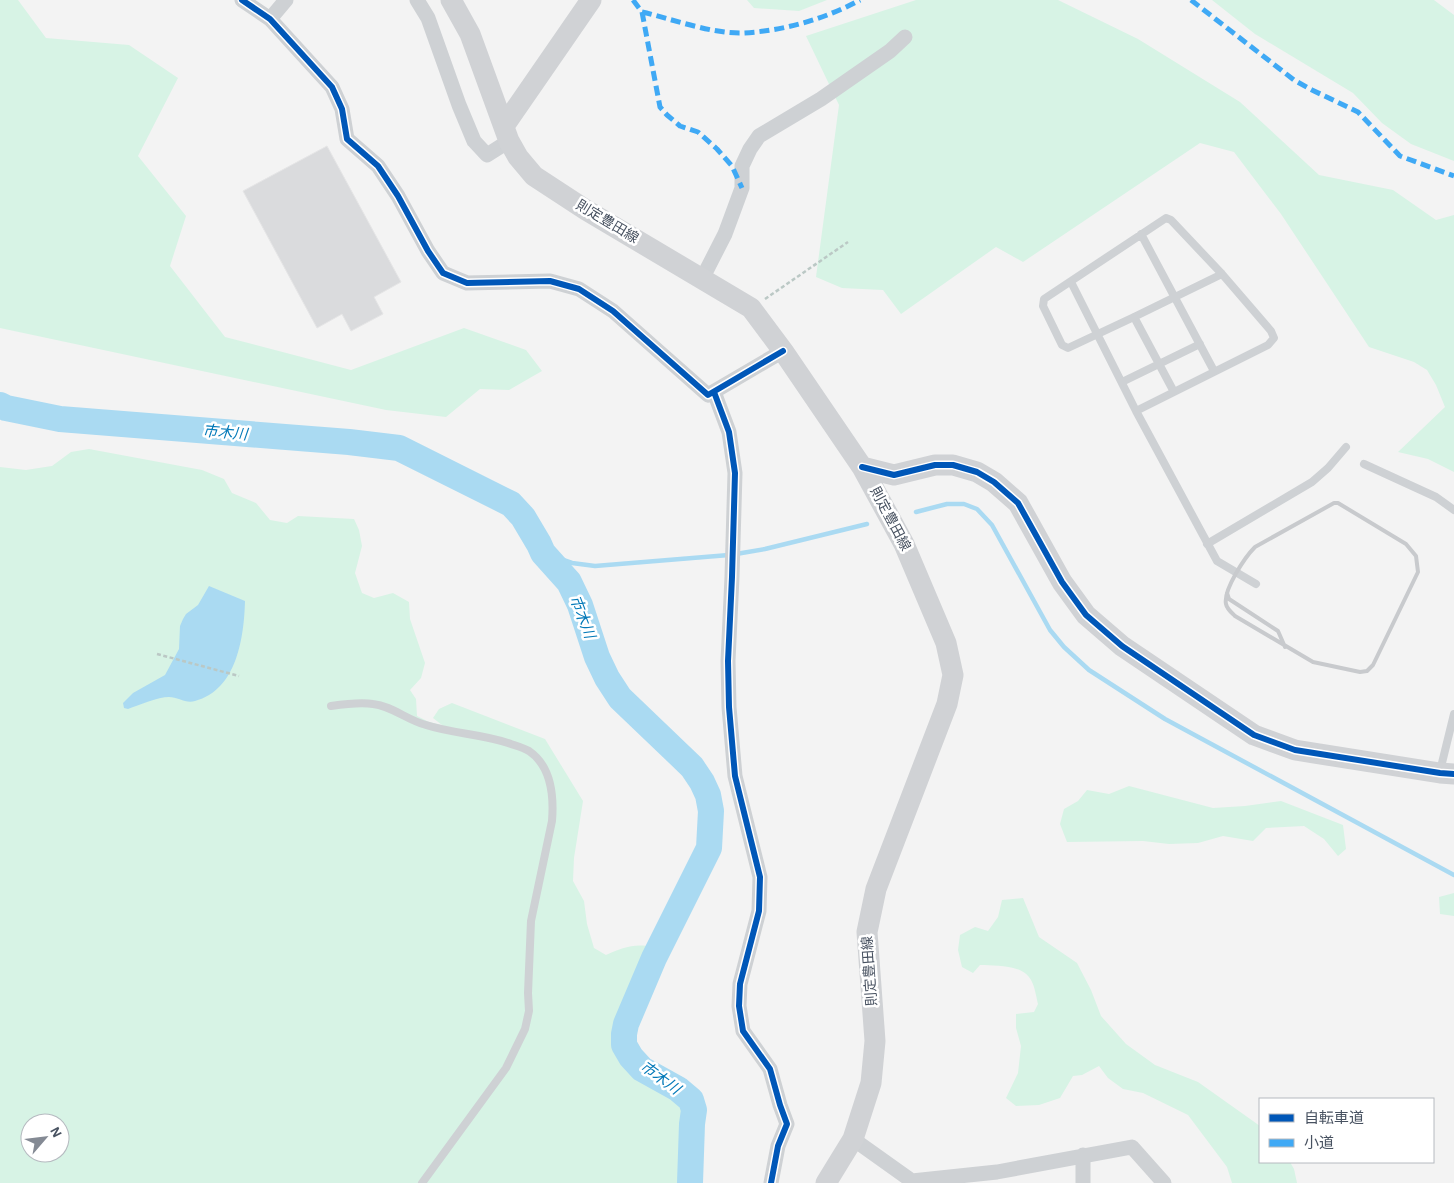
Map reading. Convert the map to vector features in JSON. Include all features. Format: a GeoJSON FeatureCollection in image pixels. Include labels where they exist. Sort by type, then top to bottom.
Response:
{"type":"FeatureCollection","features":[{"type":"Feature","properties":{"kind":"main road","name":"則定豊田線"},"geometry":{"type":"LineString","coordinates":[[451,0],[470,34],[507,134],[518,157],[534,176],[586,210],[751,308],[784,351],[862,467],[904,544],[946,643],[952,674],[948,704],[876,889],[867,932],[875,1041],[872,1083],[853,1139],[826,1183]]}},
{"type":"Feature","properties":{"kind":"main road"},"geometry":{"type":"LineString","coordinates":[[507,134],[591,0]]}},
{"type":"Feature","properties":{"kind":"main road"},"geometry":{"type":"LineString","coordinates":[[862,467],[894,475],[935,465],[953,465],[977,472],[994,482],[1018,503],[1062,582],[1086,615],[1122,646],[1254,735],[1295,750],[1447,773]]}},
{"type":"Feature","properties":{"kind":"street"},"geometry":{"type":"LineString","coordinates":[[242,0],[270,20],[332,87],[342,109],[347,139],[378,166],[398,196],[428,251],[443,273],[468,283],[550,281],[579,288],[613,311],[708,395],[784,351]]}},
{"type":"Feature","properties":{"kind":"street"},"geometry":{"type":"LineString","coordinates":[[270,20],[286,0]]}},
{"type":"Feature","properties":{"kind":"street"},"geometry":{"type":"LineString","coordinates":[[417,0],[428,18],[474,141],[486,155],[507,134]]}},
{"type":"Feature","properties":{"kind":"street"},"geometry":{"type":"LineString","coordinates":[[702,280],[725,234],[742,188],[742,166],[750,149],[760,136],[821,99],[890,51],[905,36]]}},
{"type":"Feature","properties":{"kind":"street"},"geometry":{"type":"LineString","coordinates":[[714,392],[729,432],[735,473],[735,514],[728,661],[729,707],[735,776],[760,877],[759,911],[740,984],[739,1006],[743,1031],[770,1069],[787,1124],[778,1146],[771,1183]]}},
{"type":"Feature","properties":{"kind":"street"},"geometry":{"type":"LineString","coordinates":[[853,1139],[912,1182],[997,1177],[1083,1155],[1132,1147],[1164,1183]]}},
{"type":"Feature","properties":{"kind":"street"},"geometry":{"type":"LineString","coordinates":[[1083,1155],[1083,1183]]}},
{"type":"Feature","properties":{"kind":"lane"},"geometry":{"type":"LineString","coordinates":[[1136,411],[1268,345],[1274,338],[1271,331],[1222,274],[1171,220],[1166,218],[1044,299],[1043,306],[1062,345],[1068,348],[1134,318],[1222,274]]}},
{"type":"Feature","properties":{"kind":"lane"},"geometry":{"type":"LineString","coordinates":[[1141,234],[1214,372]]}},
{"type":"Feature","properties":{"kind":"lane"},"geometry":{"type":"LineString","coordinates":[[1071,282],[1096,335],[1207,544],[1217,560],[1256,584]]}},
{"type":"Feature","properties":{"kind":"lane"},"geometry":{"type":"LineString","coordinates":[[1134,318],[1174,392]]}},
{"type":"Feature","properties":{"kind":"lane"},"geometry":{"type":"LineString","coordinates":[[1122,382],[1200,344]]}},
{"type":"Feature","properties":{"kind":"lane"},"geometry":{"type":"LineString","coordinates":[[1207,544],[1312,482],[1328,468],[1346,447]]}},
{"type":"Feature","properties":{"kind":"lane"},"geometry":{"type":"LineString","coordinates":[[1364,464],[1436,497],[1454,510]]}},
{"type":"Feature","properties":{"kind":"lane"},"geometry":{"type":"LineString","coordinates":[[331,706],[360,703],[374,704],[389,708],[425,725],[497,739],[529,751],[542,764],[549,778],[554,805],[531,921],[529,1011],[526,1029],[506,1068],[422,1183]]}},
{"type":"Feature","properties":{"kind":"lane"},"geometry":{"type":"LineString","coordinates":[[1447,773],[1454,714]]}},
{"type":"Feature","properties":{"kind":"path"},"geometry":{"type":"LineString","coordinates":[[751,308],[848,242]]}},
{"type":"Feature","properties":{"kind":"path"},"geometry":{"type":"LineString","coordinates":[[157,654],[239,676]]}},
{"type":"Feature","properties":{"kind":"green space"},"geometry":{"type":"Polygon","coordinates":[[[0,0],[18,0],[46,38],[129,45],[178,78],[138,156],[186,216],[170,266],[225,337],[351,370],[464,328],[526,350],[542,371],[509,390],[480,389],[446,417],[386,410],[0,328],[0,0]]]}},
{"type":"Feature","properties":{"kind":"green space"},"geometry":{"type":"Polygon","coordinates":[[[747,0],[827,0],[799,11],[754,8],[747,0]]]}},
{"type":"Feature","properties":{"kind":"green space"},"geometry":{"type":"Polygon","coordinates":[[[916,0],[1058,0],[1138,39],[1240,102],[1319,175],[1393,190],[1436,220],[1454,215],[1454,472],[1428,459],[1398,452],[1445,407],[1436,385],[1427,370],[1414,362],[1369,347],[1281,214],[1234,152],[1200,143],[1023,262],[996,247],[901,314],[883,290],[842,288],[816,277],[839,105],[806,36],[916,0]]]}},
{"type":"Feature","properties":{"kind":"green space"},"geometry":{"type":"Polygon","coordinates":[[[1212,0],[1434,0],[1454,15],[1454,161],[1411,144],[1382,123],[1353,93],[1255,34],[1212,0]]]}},
{"type":"Feature","properties":{"kind":"green space"},"geometry":{"type":"Polygon","coordinates":[[[89,449],[202,470],[224,479],[232,493],[256,503],[270,520],[287,523],[298,516],[354,519],[359,530],[362,546],[355,573],[362,593],[374,598],[393,593],[409,602],[410,619],[425,663],[421,678],[410,690],[416,699],[417,716],[429,722],[442,725],[433,718],[439,709],[452,703],[545,739],[583,801],[574,858],[573,881],[584,901],[587,924],[594,948],[606,955],[631,946],[647,946],[649,954],[620,1029],[621,1046],[627,1059],[636,1068],[670,1086],[689,1104],[681,1112],[681,1175],[678,1183],[0,1183],[0,467],[26,470],[52,466],[71,452],[89,449]]]}},
{"type":"Feature","properties":{"kind":"green space"},"geometry":{"type":"Polygon","coordinates":[[[1129,786],[1213,808],[1281,801],[1343,825],[1346,849],[1338,856],[1324,839],[1304,826],[1266,828],[1253,841],[1223,836],[1198,843],[1169,844],[1143,841],[1067,842],[1060,824],[1064,809],[1078,801],[1087,790],[1109,794],[1129,786]]]}},
{"type":"Feature","properties":{"kind":"green space"},"geometry":{"type":"Polygon","coordinates":[[[1454,893],[1454,916],[1440,914],[1439,897],[1454,893]]]}},
{"type":"Feature","properties":{"kind":"green space"},"geometry":{"type":"Polygon","coordinates":[[[1023,898],[1039,937],[1077,963],[1091,990],[1101,1016],[1126,1044],[1155,1065],[1198,1082],[1259,1125],[1259,1163],[1291,1163],[1297,1183],[1232,1183],[1227,1167],[1188,1115],[1143,1093],[1123,1089],[1108,1078],[1099,1066],[1082,1075],[1073,1076],[1060,1098],[1039,1105],[1016,1106],[1006,1098],[1018,1073],[1021,1046],[1016,1028],[1016,1014],[1034,1012],[1038,1004],[1034,986],[1027,975],[1015,968],[980,965],[973,973],[962,967],[958,950],[960,935],[975,927],[988,931],[998,917],[1002,900],[1023,898]]]}},
{"type":"Feature","properties":{"kind":"water"},"geometry":{"type":"Polygon","coordinates":[[[209,586],[245,601],[240,646],[229,674],[220,686],[209,695],[195,701],[188,702],[165,697],[128,709],[124,708],[123,703],[133,693],[165,675],[179,649],[180,626],[183,619],[186,614],[198,605],[209,586]]]}},
{"type":"Feature","properties":{"kind":"building"},"geometry":{"type":"Polygon","coordinates":[[[327,146],[401,282],[374,297],[383,314],[351,331],[342,314],[317,328],[243,191],[327,146]]]}},
{"type":"Feature","properties":{"kind":"waterway","name":"市木川"},"geometry":{"type":"LineString","coordinates":[[0,405],[6,408],[60,419],[349,442],[399,448],[511,504],[523,517],[543,553],[569,582],[580,605],[597,657],[607,678],[620,698],[692,767],[708,795],[711,811],[709,848],[654,958],[626,1024],[624,1034],[624,1045],[631,1057],[642,1069],[678,1089],[691,1100],[694,1110],[690,1183]]}},
{"type":"Feature","properties":{"kind":"waterway"},"geometry":{"type":"LineString","coordinates":[[916,512],[947,504],[964,504],[977,509],[992,525],[1050,630],[1064,647],[1089,670],[1165,719],[1454,875]]}},
{"type":"Feature","properties":{"kind":"waterway"},"geometry":{"type":"LineString","coordinates":[[736,554],[765,549],[867,524]]}},
{"type":"Feature","properties":{"kind":"waterway"},"geometry":{"type":"LineString","coordinates":[[543,553],[572,563],[595,566],[729,555]]}},
{"type":"Feature","properties":{"kind":"railway"},"geometry":{"type":"LineString","coordinates":[[1334,503],[1338,503],[1406,544],[1416,556],[1418,572],[1373,665],[1367,671],[1360,672],[1313,662],[1235,616],[1226,604],[1231,582],[1255,547],[1334,503]]}},
{"type":"Feature","properties":{"kind":"railway"},"geometry":{"type":"LineString","coordinates":[[1227,593],[1229,599],[1278,631],[1285,647]]}},
{"type":"Feature","properties":{"kind":"marked path"},"geometry":{"type":"LineString","coordinates":[[633,0],[642,12],[660,107],[680,126],[698,132],[717,149],[732,166],[742,188]]}},
{"type":"Feature","properties":{"kind":"marked path"},"geometry":{"type":"LineString","coordinates":[[642,12],[705,29],[743,33],[773,30],[803,23],[833,13],[860,0]]}},
{"type":"Feature","properties":{"kind":"marked path"},"geometry":{"type":"LineString","coordinates":[[1191,0],[1294,80],[1358,112],[1400,156],[1454,176]]}},
{"type":"Feature","properties":{"kind":"cycle path"},"geometry":{"type":"LineString","coordinates":[[242,0],[270,19],[332,87],[342,109],[347,139],[378,166],[398,196],[428,251],[443,273],[467,283],[550,281],[579,289],[613,311],[708,395],[783,351]]}},
{"type":"Feature","properties":{"kind":"cycle path"},"geometry":{"type":"LineString","coordinates":[[714,392],[729,432],[735,473],[728,661],[729,707],[735,776],[760,877],[759,911],[740,984],[739,1006],[743,1031],[770,1069],[787,1124],[778,1146],[771,1183]]}},
{"type":"Feature","properties":{"kind":"cycle path"},"geometry":{"type":"LineString","coordinates":[[862,467],[894,475],[935,465],[953,465],[977,472],[994,482],[1018,503],[1062,582],[1086,615],[1122,646],[1254,735],[1295,750],[1454,774]]}}]}
